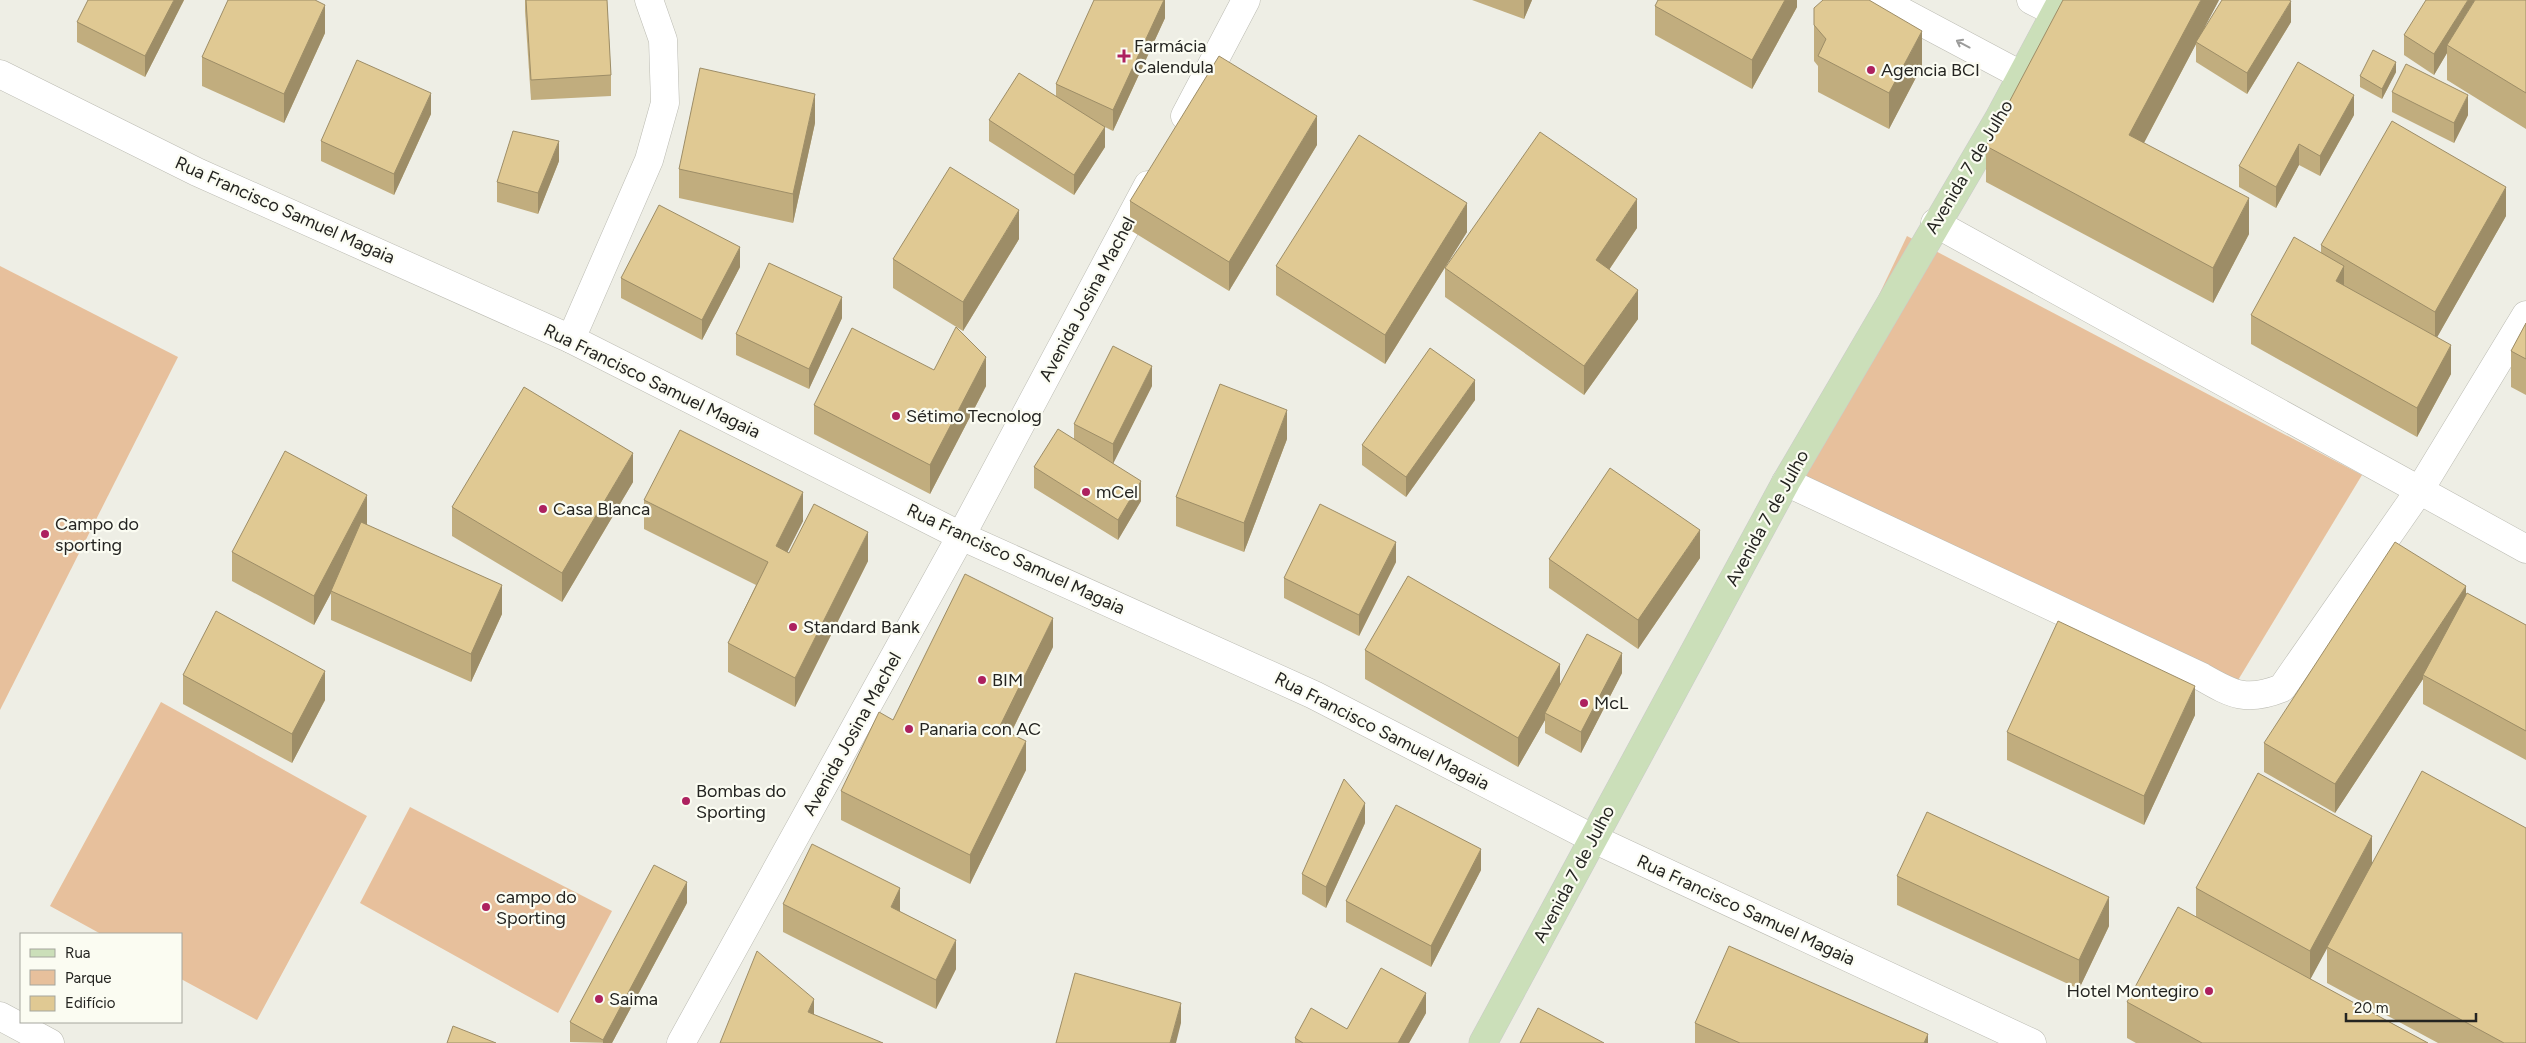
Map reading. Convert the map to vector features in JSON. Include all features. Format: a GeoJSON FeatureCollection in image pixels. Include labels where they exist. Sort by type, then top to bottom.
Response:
{"type":"FeatureCollection","features":[{"type":"Feature","properties":{"kind":"main road","name":"Avenida 7 de Julho"},"geometry":{"type":"LineString","coordinates":[[1483,1043],[1786,482],[1935,223],[1999,118],[2058,6]]}},
{"type":"Feature","properties":{"kind":"street"},"geometry":{"type":"LineString","coordinates":[[571,339],[648,160],[664,103],[663,40],[650,0]]}},
{"type":"Feature","properties":{"kind":"street"},"geometry":{"type":"LineString","coordinates":[[1172,141],[1246,0]]}},
{"type":"Feature","properties":{"kind":"street"},"geometry":{"type":"LineString","coordinates":[[1880,0],[2022,76]]}},
{"type":"Feature","properties":{"kind":"street"},"geometry":{"type":"LineString","coordinates":[[2031,0],[2058,6]]}},
{"type":"Feature","properties":{"kind":"street","name":"Rua Francisco Samuel Magaia"},"geometry":{"type":"LineString","coordinates":[[0,74],[197,172],[571,339],[961,536],[1314,695],[1594,839],[2032,1043]]}},
{"type":"Feature","properties":{"kind":"street","name":"Avenida Josina Machel"},"geometry":{"type":"LineString","coordinates":[[681,1043],[961,536],[1157,167]]}},
{"type":"Feature","properties":{"kind":"street"},"geometry":{"type":"LineString","coordinates":[[1935,223],[2526,549]]}},
{"type":"Feature","properties":{"kind":"street"},"geometry":{"type":"LineString","coordinates":[[1786,482],[2202,677],[2221,688],[2242,695],[2263,696],[2282,688],[2419,491],[2526,315]]}},
{"type":"Feature","properties":{"kind":"street"},"geometry":{"type":"LineString","coordinates":[[0,1016],[50,1043]]}},
{"type":"Feature","properties":{"kind":"green space"},"geometry":{"type":"Polygon","coordinates":[[[1907,236],[2362,475],[2226,700],[1794,474],[1907,236]]]}},
{"type":"Feature","properties":{"kind":"green space","name":"Campo do sporting"},"geometry":{"type":"Polygon","coordinates":[[[0,266],[178,357],[0,710],[0,266]]]}},
{"type":"Feature","properties":{"kind":"green space"},"geometry":{"type":"Polygon","coordinates":[[[161,702],[367,816],[257,1020],[182,980],[182,933],[99,933],[50,906],[161,702]]]}},
{"type":"Feature","properties":{"kind":"green space","name":"campo do Sporting"},"geometry":{"type":"Polygon","coordinates":[[[410,807],[612,911],[558,1013],[360,903],[410,807]]]}},
{"type":"Feature","properties":{"kind":"building"},"geometry":{"type":"Polygon","coordinates":[[[88,0],[174,0],[145,56],[77,22],[88,0]]]}},
{"type":"Feature","properties":{"kind":"building"},"geometry":{"type":"Polygon","coordinates":[[[228,0],[315,0],[325,5],[284,94],[202,57],[228,0]]]}},
{"type":"Feature","properties":{"kind":"building"},"geometry":{"type":"Polygon","coordinates":[[[526,0],[607,0],[611,75],[531,80],[526,0]]]}},
{"type":"Feature","properties":{"kind":"building"},"geometry":{"type":"Polygon","coordinates":[[[1094,0],[1164,0],[1113,110],[1056,84],[1094,0]]]}},
{"type":"Feature","properties":{"kind":"building"},"geometry":{"type":"Polygon","coordinates":[[[1658,0],[1785,0],[1752,60],[1655,6],[1658,0]]]}},
{"type":"Feature","properties":{"kind":"building"},"geometry":{"type":"Polygon","coordinates":[[[1823,0],[1869,0],[1922,31],[1889,93],[1818,56],[1826,39],[1814,25],[1814,8],[1823,0]]]}},
{"type":"Feature","properties":{"kind":"building"},"geometry":{"type":"Polygon","coordinates":[[[2063,0],[2201,0],[2129,135],[2249,198],[2213,268],[1986,146],[2063,0]]]}},
{"type":"Feature","properties":{"kind":"building"},"geometry":{"type":"Polygon","coordinates":[[[2222,0],[2291,1],[2247,73],[2196,42],[2222,0]]]}},
{"type":"Feature","properties":{"kind":"building"},"geometry":{"type":"Polygon","coordinates":[[[2426,0],[2468,0],[2434,54],[2404,35],[2426,0]]]}},
{"type":"Feature","properties":{"kind":"building"},"geometry":{"type":"Polygon","coordinates":[[[2475,0],[2526,0],[2526,93],[2447,45],[2475,0]]]}},
{"type":"Feature","properties":{"kind":"building"},"geometry":{"type":"Polygon","coordinates":[[[2373,50],[2396,62],[2382,89],[2360,76],[2373,50]]]}},
{"type":"Feature","properties":{"kind":"building"},"geometry":{"type":"Polygon","coordinates":[[[1219,56],[1317,116],[1229,262],[1130,201],[1219,56]]]}},
{"type":"Feature","properties":{"kind":"building"},"geometry":{"type":"Polygon","coordinates":[[[357,60],[431,93],[394,174],[321,141],[357,60]]]}},
{"type":"Feature","properties":{"kind":"building"},"geometry":{"type":"Polygon","coordinates":[[[2298,62],[2354,95],[2320,156],[2299,144],[2276,187],[2239,166],[2298,62]]]}},
{"type":"Feature","properties":{"kind":"building"},"geometry":{"type":"Polygon","coordinates":[[[2406,64],[2468,95],[2454,123],[2392,92],[2406,64]]]}},
{"type":"Feature","properties":{"kind":"building"},"geometry":{"type":"Polygon","coordinates":[[[700,68],[815,94],[793,194],[679,169],[700,68]]]}},
{"type":"Feature","properties":{"kind":"building"},"geometry":{"type":"Polygon","coordinates":[[[1019,73],[1105,127],[1074,175],[989,120],[1019,73]]]}},
{"type":"Feature","properties":{"kind":"building"},"geometry":{"type":"Polygon","coordinates":[[[2392,121],[2506,187],[2435,312],[2321,245],[2392,121]]]}},
{"type":"Feature","properties":{"kind":"building"},"geometry":{"type":"Polygon","coordinates":[[[513,131],[559,141],[538,193],[497,182],[513,131]]]}},
{"type":"Feature","properties":{"kind":"building"},"geometry":{"type":"Polygon","coordinates":[[[1540,132],[1637,199],[1596,260],[1638,290],[1584,366],[1445,268],[1540,132]]]}},
{"type":"Feature","properties":{"kind":"building"},"geometry":{"type":"Polygon","coordinates":[[[1359,135],[1467,203],[1385,335],[1276,266],[1359,135]]]}},
{"type":"Feature","properties":{"kind":"building"},"geometry":{"type":"Polygon","coordinates":[[[950,167],[1019,210],[963,302],[893,259],[950,167]]]}},
{"type":"Feature","properties":{"kind":"building"},"geometry":{"type":"Polygon","coordinates":[[[659,205],[740,247],[702,320],[621,278],[659,205]]]}},
{"type":"Feature","properties":{"kind":"building"},"geometry":{"type":"Polygon","coordinates":[[[2294,237],[2344,266],[2336,281],[2451,345],[2417,408],[2251,315],[2294,237]]]}},
{"type":"Feature","properties":{"kind":"building"},"geometry":{"type":"Polygon","coordinates":[[[769,263],[842,297],[809,369],[736,334],[769,263]]]}},
{"type":"Feature","properties":{"kind":"building"},"geometry":{"type":"Polygon","coordinates":[[[2526,323],[2526,359],[2511,351],[2526,323]]]}},
{"type":"Feature","properties":{"kind":"building","name":"Sétimo Tecnolog"},"geometry":{"type":"Polygon","coordinates":[[[956,327],[986,357],[930,465],[814,405],[852,328],[934,370],[956,327]]]}},
{"type":"Feature","properties":{"kind":"building"},"geometry":{"type":"Polygon","coordinates":[[[1113,346],[1152,366],[1113,444],[1074,424],[1113,346]]]}},
{"type":"Feature","properties":{"kind":"building"},"geometry":{"type":"Polygon","coordinates":[[[1430,348],[1475,380],[1406,477],[1362,445],[1430,348]]]}},
{"type":"Feature","properties":{"kind":"building"},"geometry":{"type":"Polygon","coordinates":[[[1220,384],[1287,410],[1244,523],[1176,497],[1220,384]]]}},
{"type":"Feature","properties":{"kind":"building","name":"Casa Blanca"},"geometry":{"type":"Polygon","coordinates":[[[524,387],[633,453],[562,573],[452,507],[524,387]]]}},
{"type":"Feature","properties":{"kind":"building"},"geometry":{"type":"Polygon","coordinates":[[[1058,429],[1141,481],[1118,520],[1034,467],[1058,429]]]}},
{"type":"Feature","properties":{"kind":"building"},"geometry":{"type":"Polygon","coordinates":[[[680,430],[803,492],[776,546],[789,553],[814,504],[868,532],[795,678],[728,643],[768,562],[644,500],[680,430]]]}},
{"type":"Feature","properties":{"kind":"building"},"geometry":{"type":"Polygon","coordinates":[[[285,451],[367,495],[314,596],[232,552],[285,451]]]}},
{"type":"Feature","properties":{"kind":"building"},"geometry":{"type":"Polygon","coordinates":[[[1610,468],[1700,530],[1638,620],[1549,559],[1610,468]]]}},
{"type":"Feature","properties":{"kind":"building"},"geometry":{"type":"Polygon","coordinates":[[[1320,504],[1396,542],[1359,615],[1284,578],[1320,504]]]}},
{"type":"Feature","properties":{"kind":"building"},"geometry":{"type":"Polygon","coordinates":[[[361,522],[502,585],[471,654],[331,591],[361,522]]]}},
{"type":"Feature","properties":{"kind":"building"},"geometry":{"type":"Polygon","coordinates":[[[2395,542],[2466,586],[2335,784],[2264,743],[2395,542]]]}},
{"type":"Feature","properties":{"kind":"building"},"geometry":{"type":"Polygon","coordinates":[[[965,574],[1053,618],[999,728],[1026,741],[970,855],[841,791],[879,712],[893,720],[965,574]]]}},
{"type":"Feature","properties":{"kind":"building"},"geometry":{"type":"Polygon","coordinates":[[[1408,576],[1560,664],[1518,738],[1365,650],[1408,576]]]}},
{"type":"Feature","properties":{"kind":"building"},"geometry":{"type":"Polygon","coordinates":[[[2467,593],[2526,625],[2526,731],[2423,675],[2467,593]]]}},
{"type":"Feature","properties":{"kind":"building"},"geometry":{"type":"Polygon","coordinates":[[[216,611],[325,671],[292,734],[183,675],[216,611]]]}},
{"type":"Feature","properties":{"kind":"building"},"geometry":{"type":"Polygon","coordinates":[[[2058,621],[2195,686],[2144,796],[2007,732],[2058,621]]]}},
{"type":"Feature","properties":{"kind":"building","name":"McL"},"geometry":{"type":"Polygon","coordinates":[[[1587,634],[1622,653],[1581,732],[1545,713],[1587,634]]]}},
{"type":"Feature","properties":{"kind":"building"},"geometry":{"type":"Polygon","coordinates":[[[2422,771],[2526,828],[2526,1043],[2504,1043],[2327,947],[2422,771]]]}},
{"type":"Feature","properties":{"kind":"building"},"geometry":{"type":"Polygon","coordinates":[[[2258,773],[2372,836],[2310,951],[2196,888],[2258,773]]]}},
{"type":"Feature","properties":{"kind":"building"},"geometry":{"type":"Polygon","coordinates":[[[1344,779],[1365,803],[1326,887],[1302,874],[1344,779]]]}},
{"type":"Feature","properties":{"kind":"building"},"geometry":{"type":"Polygon","coordinates":[[[1396,805],[1481,849],[1431,946],[1346,901],[1396,805]]]}},
{"type":"Feature","properties":{"kind":"building"},"geometry":{"type":"Polygon","coordinates":[[[1927,812],[2109,897],[2079,960],[1897,876],[1927,812]]]}},
{"type":"Feature","properties":{"kind":"building"},"geometry":{"type":"Polygon","coordinates":[[[812,844],[900,888],[891,907],[956,940],[936,980],[783,904],[812,844]]]}},
{"type":"Feature","properties":{"kind":"building"},"geometry":{"type":"Polygon","coordinates":[[[654,865],[687,882],[603,1040],[570,1022],[654,865]]]}},
{"type":"Feature","properties":{"kind":"building"},"geometry":{"type":"Polygon","coordinates":[[[2178,907],[2428,1043],[2202,1043],[2127,1002],[2178,907]]]}},
{"type":"Feature","properties":{"kind":"building"},"geometry":{"type":"Polygon","coordinates":[[[1729,946],[1928,1034],[1924,1043],[1740,1043],[1695,1023],[1729,946]]]}},
{"type":"Feature","properties":{"kind":"building"},"geometry":{"type":"Polygon","coordinates":[[[757,951],[814,999],[808,1012],[883,1043],[720,1043],[757,951]]]}},
{"type":"Feature","properties":{"kind":"building"},"geometry":{"type":"Polygon","coordinates":[[[1381,968],[1426,993],[1398,1043],[1303,1043],[1295,1038],[1311,1008],[1347,1029],[1381,968]]]}},
{"type":"Feature","properties":{"kind":"building"},"geometry":{"type":"Polygon","coordinates":[[[1075,973],[1181,1003],[1170,1043],[1056,1043],[1075,973]]]}},
{"type":"Feature","properties":{"kind":"building"},"geometry":{"type":"Polygon","coordinates":[[[1538,1008],[1604,1043],[1520,1043],[1538,1008]]]}},
{"type":"Feature","properties":{"kind":"building"},"geometry":{"type":"Polygon","coordinates":[[[453,1026],[496,1043],[447,1043],[453,1026]]]}},
{"type":"Feature","properties":{"kind":"place","name":"Farmácia Calendula"},"geometry":{"type":"Point","coordinates":[1124,56]}},
{"type":"Feature","properties":{"kind":"place","name":"Agencia BCI"},"geometry":{"type":"Point","coordinates":[1871,70]}},
{"type":"Feature","properties":{"kind":"place","name":"Sétimo Tecnolog"},"geometry":{"type":"Point","coordinates":[896,416]}},
{"type":"Feature","properties":{"kind":"place","name":"mCel"},"geometry":{"type":"Point","coordinates":[1086,492]}},
{"type":"Feature","properties":{"kind":"place","name":"Casa Blanca"},"geometry":{"type":"Point","coordinates":[543,509]}},
{"type":"Feature","properties":{"kind":"place","name":"Campo do sporting"},"geometry":{"type":"Point","coordinates":[45,534]}},
{"type":"Feature","properties":{"kind":"place","name":"Standard Bank"},"geometry":{"type":"Point","coordinates":[793,627]}},
{"type":"Feature","properties":{"kind":"place","name":"BIM"},"geometry":{"type":"Point","coordinates":[982,680]}},
{"type":"Feature","properties":{"kind":"place","name":"McL"},"geometry":{"type":"Point","coordinates":[1584,703]}},
{"type":"Feature","properties":{"kind":"place","name":"Panaria con AC"},"geometry":{"type":"Point","coordinates":[909,729]}},
{"type":"Feature","properties":{"kind":"place","name":"Bombas do Sporting"},"geometry":{"type":"Point","coordinates":[686,801]}},
{"type":"Feature","properties":{"kind":"place","name":"campo do Sporting"},"geometry":{"type":"Point","coordinates":[486,907]}},
{"type":"Feature","properties":{"kind":"place","name":"Hotel Montegiro"},"geometry":{"type":"Point","coordinates":[2209,991]}},
{"type":"Feature","properties":{"kind":"place","name":"Saima"},"geometry":{"type":"Point","coordinates":[599,999]}}]}
